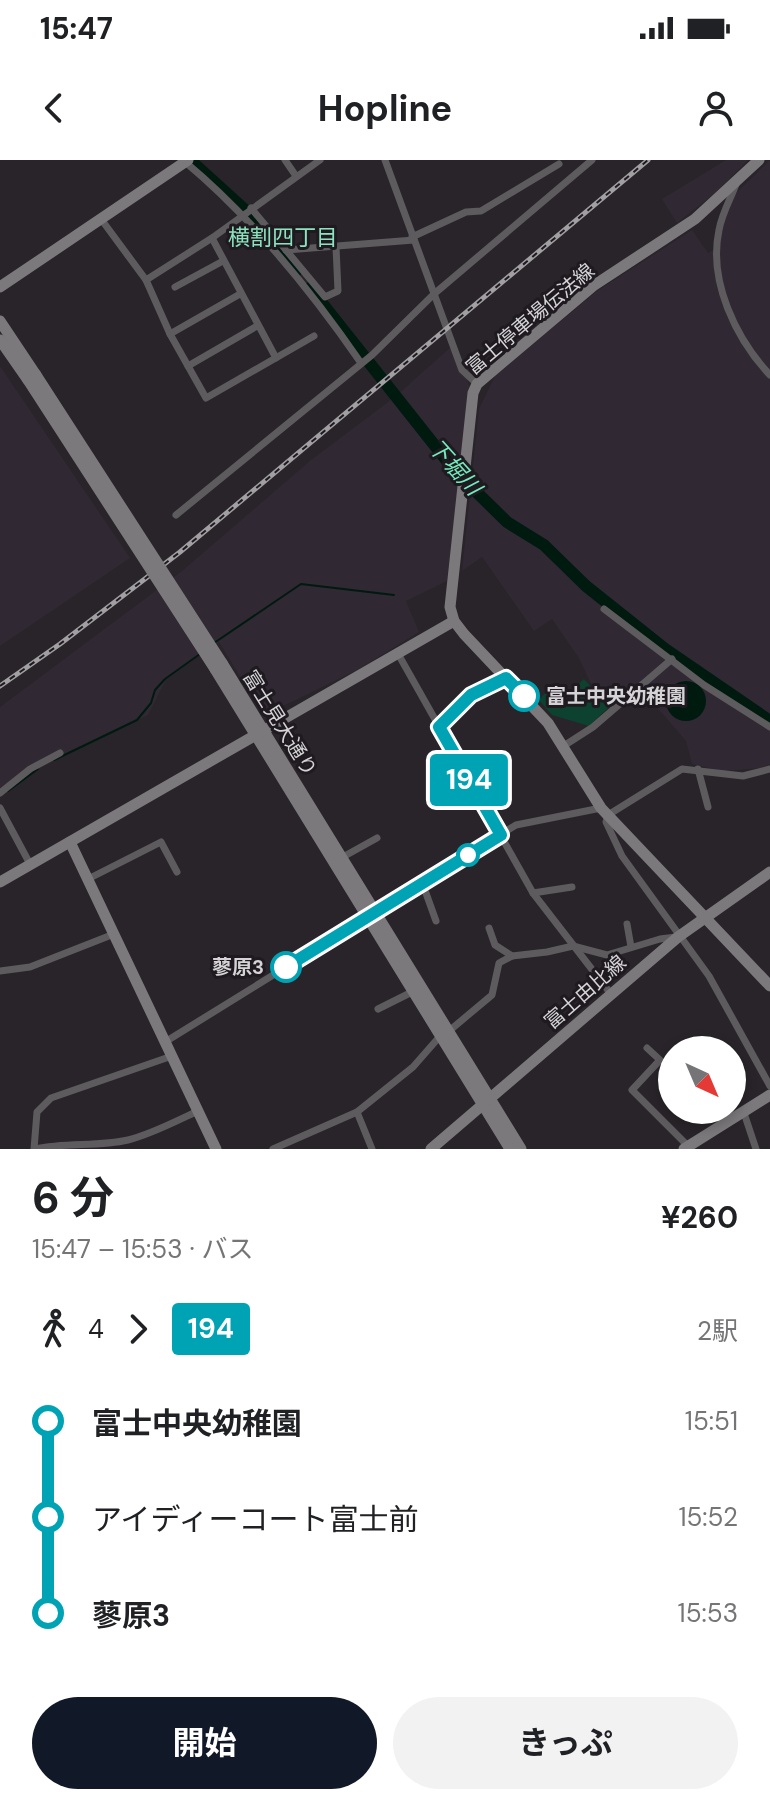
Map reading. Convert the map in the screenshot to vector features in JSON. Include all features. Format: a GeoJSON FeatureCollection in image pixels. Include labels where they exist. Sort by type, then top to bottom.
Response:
{"type":"FeatureCollection","features":[{"type":"Feature","properties":{"kind":"street"},"geometry":{"type":"LineString","coordinates":[[285,160],[296,176]]}},
{"type":"Feature","properties":{"kind":"street"},"geometry":{"type":"LineString","coordinates":[[146,280],[212,238],[320,160]]}},
{"type":"Feature","properties":{"kind":"street"},"geometry":{"type":"LineString","coordinates":[[385,160],[462,370],[477,384]]}},
{"type":"Feature","properties":{"kind":"street"},"geometry":{"type":"LineString","coordinates":[[176,515],[372,355],[434,294],[584,163],[592,160]]}},
{"type":"Feature","properties":{"kind":"street","name":"富士停車場伝法線"},"geometry":{"type":"LineString","coordinates":[[454,621],[450,607],[473,393],[477,384],[593,286],[686,226],[759,160]]}},
{"type":"Feature","properties":{"kind":"street"},"geometry":{"type":"LineString","coordinates":[[0,287],[185,161],[241,216],[362,362]]}},
{"type":"Feature","properties":{"kind":"street"},"geometry":{"type":"LineString","coordinates":[[286,250],[413,238],[466,212],[481,211],[559,164]]}},
{"type":"Feature","properties":{"kind":"street"},"geometry":{"type":"LineString","coordinates":[[737,182],[719,230],[717,252],[723,290],[747,348],[770,375]]}},
{"type":"Feature","properties":{"kind":"street"},"geometry":{"type":"LineString","coordinates":[[251,208],[325,297],[338,291],[336,247]]}},
{"type":"Feature","properties":{"kind":"street"},"geometry":{"type":"LineString","coordinates":[[101,219],[146,280],[170,334],[206,398],[314,336]]}},
{"type":"Feature","properties":{"kind":"street"},"geometry":{"type":"LineString","coordinates":[[212,238],[276,358]]}},
{"type":"Feature","properties":{"kind":"street"},"geometry":{"type":"LineString","coordinates":[[175,287],[223,261]]}},
{"type":"Feature","properties":{"kind":"street"},"geometry":{"type":"LineString","coordinates":[[170,334],[240,294]]}},
{"type":"Feature","properties":{"kind":"street","name":"富士見大通り"},"geometry":{"type":"LineString","coordinates":[[0,321],[32,378],[219,666],[486,1101],[510,1149]]}},
{"type":"Feature","properties":{"kind":"street"},"geometry":{"type":"LineString","coordinates":[[188,366],[257,326]]}},
{"type":"Feature","properties":{"kind":"street","name":"富士見大通り"},"geometry":{"type":"LineString","coordinates":[[0,340],[32,378]]}},
{"type":"Feature","properties":{"kind":"street"},"geometry":{"type":"LineString","coordinates":[[604,609],[704,685],[770,727]]}},
{"type":"Feature","properties":{"kind":"street"},"geometry":{"type":"LineString","coordinates":[[0,882],[454,621],[548,723],[604,811],[770,986]]}},
{"type":"Feature","properties":{"kind":"street"},"geometry":{"type":"LineString","coordinates":[[397,652],[533,893],[611,994]]}},
{"type":"Feature","properties":{"kind":"street"},"geometry":{"type":"LineString","coordinates":[[562,747],[593,727],[672,659]]}},
{"type":"Feature","properties":{"kind":"street"},"geometry":{"type":"LineString","coordinates":[[439,727],[471,695],[506,678]]}},
{"type":"Feature","properties":{"kind":"street","name":"富士見大通り"},"geometry":{"type":"LineString","coordinates":[[259,732],[341,858],[414,991],[445,1033]]}},
{"type":"Feature","properties":{"kind":"street"},"geometry":{"type":"LineString","coordinates":[[0,793],[30,769],[60,753]]}},
{"type":"Feature","properties":{"kind":"street"},"geometry":{"type":"LineString","coordinates":[[165,1042],[516,825],[604,811],[682,769],[743,776],[770,769]]}},
{"type":"Feature","properties":{"kind":"street"},"geometry":{"type":"LineString","coordinates":[[698,769],[708,807]]}},
{"type":"Feature","properties":{"kind":"street"},"geometry":{"type":"LineString","coordinates":[[0,808],[30,864]]}},
{"type":"Feature","properties":{"kind":"street"},"geometry":{"type":"LineString","coordinates":[[604,811],[622,856],[709,976],[770,1086]]}},
{"type":"Feature","properties":{"kind":"street"},"geometry":{"type":"LineString","coordinates":[[341,858],[377,838]]}},
{"type":"Feature","properties":{"kind":"street"},"geometry":{"type":"LineString","coordinates":[[70,842],[216,1149]]}},
{"type":"Feature","properties":{"kind":"street"},"geometry":{"type":"LineString","coordinates":[[88,879],[161,842],[177,872]]}},
{"type":"Feature","properties":{"kind":"street","name":"富士由比線"},"geometry":{"type":"LineString","coordinates":[[431,1149],[678,937],[770,872]]}},
{"type":"Feature","properties":{"kind":"street"},"geometry":{"type":"LineString","coordinates":[[422,882],[436,921]]}},
{"type":"Feature","properties":{"kind":"street"},"geometry":{"type":"LineString","coordinates":[[533,893],[572,887]]}},
{"type":"Feature","properties":{"kind":"street"},"geometry":{"type":"LineString","coordinates":[[627,924],[631,947]]}},
{"type":"Feature","properties":{"kind":"street"},"geometry":{"type":"LineString","coordinates":[[489,928],[495,945],[512,956]]}},
{"type":"Feature","properties":{"kind":"street"},"geometry":{"type":"LineString","coordinates":[[0,971],[30,967],[114,934]]}},
{"type":"Feature","properties":{"kind":"street"},"geometry":{"type":"LineString","coordinates":[[273,1149],[357,1112],[413,1067],[445,1033],[492,995],[499,963],[512,956],[573,946],[607,955],[678,937]]}},
{"type":"Feature","properties":{"kind":"street"},"geometry":{"type":"LineString","coordinates":[[378,1009],[414,991]]}},
{"type":"Feature","properties":{"kind":"street"},"geometry":{"type":"LineString","coordinates":[[647,1048],[660,1060],[632,1090],[686,1148],[726,1124]]}},
{"type":"Feature","properties":{"kind":"street"},"geometry":{"type":"LineString","coordinates":[[172,1056],[51,1098],[37,1112],[34,1149],[62,1143],[86,1144],[129,1139],[198,1111]]}},
{"type":"Feature","properties":{"kind":"street"},"geometry":{"type":"LineString","coordinates":[[746,1112],[770,1095]]}},
{"type":"Feature","properties":{"kind":"street","name":"富士見大通り"},"geometry":{"type":"LineString","coordinates":[[486,1101],[521,1149]]}},
{"type":"Feature","properties":{"kind":"street"},"geometry":{"type":"LineString","coordinates":[[357,1112],[372,1149]]}},
{"type":"Feature","properties":{"kind":"street"},"geometry":{"type":"LineString","coordinates":[[746,1119],[756,1149]]}},
{"type":"Feature","properties":{"kind":"shaded area"},"geometry":{"type":"Polygon","coordinates":[[[726,160],[748,160],[715,193],[677,223],[662,199],[726,160]]]}},
{"type":"Feature","properties":{"kind":"shaded area"},"geometry":{"type":"Polygon","coordinates":[[[770,160],[770,764],[761,768],[722,771],[692,764],[686,741],[642,690],[614,714],[590,682],[579,658],[552,619],[534,631],[482,557],[462,571],[479,409],[495,376],[597,291],[692,230],[708,253],[716,248],[727,202],[770,160]]]}},
{"type":"Feature","properties":{"kind":"shaded area"},"geometry":{"type":"Polygon","coordinates":[[[452,346],[470,387],[447,581],[406,601],[419,632],[357,670],[269,713],[261,711],[219,642],[166,680],[148,715],[30,771],[0,794],[0,707],[182,571],[311,460],[396,396],[452,346]]]}},
{"type":"Feature","properties":{"kind":"shaded area"},"geometry":{"type":"Polygon","coordinates":[[[0,366],[130,558],[0,646],[0,366]]]}},
{"type":"Feature","properties":{"kind":"shaded area"},"geometry":{"type":"Polygon","coordinates":[[[686,681],[700,687],[706,701],[700,715],[686,721],[672,715],[666,701],[672,687],[686,681]]]}},
{"type":"Feature","properties":{"kind":"green space"},"geometry":{"type":"Polygon","coordinates":[[[584,679],[609,707],[589,726],[552,715],[539,700],[547,691],[561,709],[578,696],[573,689],[584,679]]]}},
{"type":"Feature","properties":{"kind":"waterway","name":"下堀川"},"geometry":{"type":"LineString","coordinates":[[190,160],[245,210],[296,271]]}},
{"type":"Feature","properties":{"kind":"waterway","name":"下堀川"},"geometry":{"type":"LineString","coordinates":[[310,288],[455,471],[507,522],[544,545],[586,586],[665,649],[770,721]]}},
{"type":"Feature","properties":{"kind":"waterway"},"geometry":{"type":"LineString","coordinates":[[214,643],[301,584],[394,595]]}},
{"type":"Feature","properties":{"kind":"waterway"},"geometry":{"type":"LineString","coordinates":[[54,760],[137,720],[165,679],[200,654]]}},
{"type":"Feature","properties":{"kind":"waterway"},"geometry":{"type":"LineString","coordinates":[[8,791],[38,769]]}},
{"type":"Feature","properties":{"kind":"railway"},"geometry":{"type":"LineString","coordinates":[[0,686],[180,552],[648,160]]}},
{"type":"Feature","properties":{"kind":"bus line","name":"194"},"geometry":{"type":"LineString","coordinates":[[286,967],[501,835],[439,727],[471,695],[506,678],[524,696]]}},
{"type":"Feature","properties":{"kind":"place","name":"富士中央幼稚園"},"geometry":{"type":"Point","coordinates":[524,696]}},
{"type":"Feature","properties":{"kind":"place","name":"蓼原3"},"geometry":{"type":"Point","coordinates":[286,967]}},
{"type":"Feature","properties":{"kind":"district","name":"横割四丁目"},"geometry":{"type":"Point","coordinates":[283,237]}}]}
